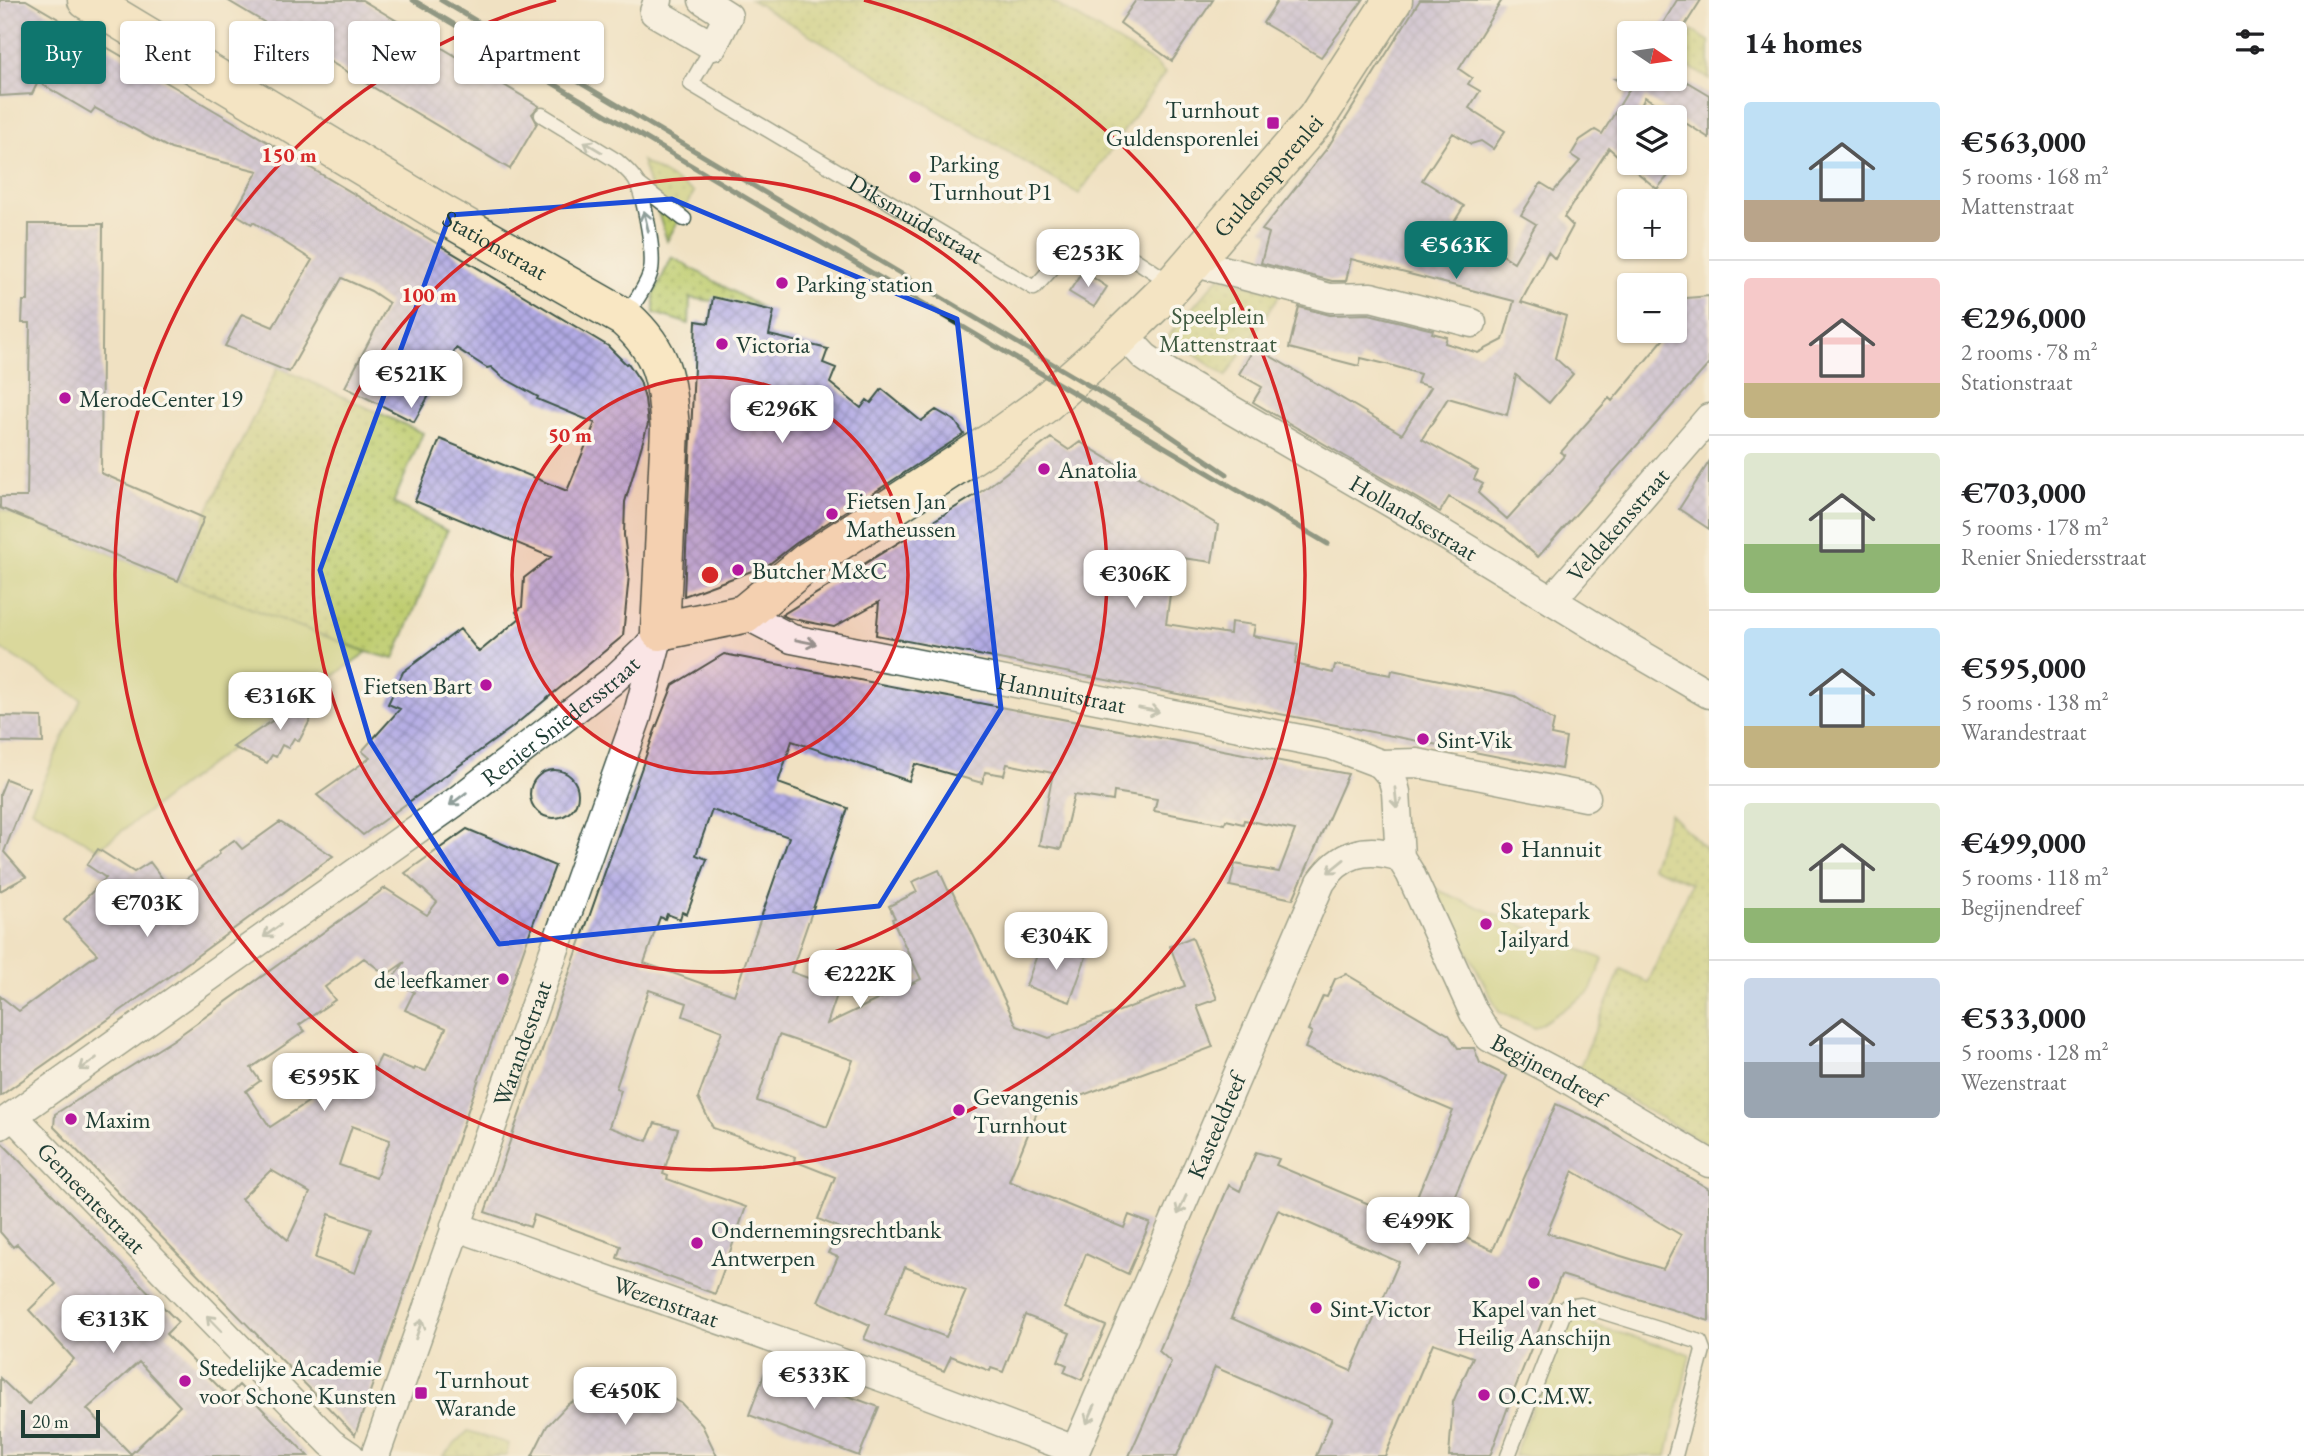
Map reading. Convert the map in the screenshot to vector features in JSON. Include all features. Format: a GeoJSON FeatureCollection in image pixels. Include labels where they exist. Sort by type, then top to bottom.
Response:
{"type":"FeatureCollection","features":[{"type":"Feature","properties":{"kind":"street","name":"Stationstraat"},"geometry":{"type":"LineString","coordinates":[[87,0],[433,208],[625,318],[641,333],[663,372],[668,397],[670,455],[660,631]]}},
{"type":"Feature","properties":{"kind":"street"},"geometry":{"type":"LineString","coordinates":[[658,0],[654,12],[713,46]]}},
{"type":"Feature","properties":{"kind":"street","name":"Diksmuidestraat"},"geometry":{"type":"LineString","coordinates":[[703,0],[728,16],[713,46]]}},
{"type":"Feature","properties":{"kind":"street","name":"Guldensporenlei"},"geometry":{"type":"LineString","coordinates":[[1123,334],[1183,273],[1316,119],[1393,0]]}},
{"type":"Feature","properties":{"kind":"street"},"geometry":{"type":"LineString","coordinates":[[1183,273],[1331,298],[1371,297],[1472,323]]}},
{"type":"Feature","properties":{"kind":"street"},"geometry":{"type":"LineString","coordinates":[[660,631],[744,614],[807,562],[992,442],[1043,405],[1123,334]]}},
{"type":"Feature","properties":{"kind":"street","name":"Hollandsestraat"},"geometry":{"type":"LineString","coordinates":[[1123,334],[1145,357],[1168,373],[1709,694]]}},
{"type":"Feature","properties":{"kind":"street","name":"Veldekensstraat"},"geometry":{"type":"LineString","coordinates":[[1552,600],[1709,418]]}},
{"type":"Feature","properties":{"kind":"street","name":"Hannuitstraat"},"geometry":{"type":"LineString","coordinates":[[744,614],[792,639],[1331,745],[1381,764],[1418,763],[1586,797]]}},
{"type":"Feature","properties":{"kind":"street","name":"Renier Sniedersstraat"},"geometry":{"type":"LineString","coordinates":[[7,1121],[314,900],[454,803],[612,681],[646,649],[660,631]]}},
{"type":"Feature","properties":{"kind":"street","name":"Warandestraat"},"geometry":{"type":"LineString","coordinates":[[375,1456],[636,717],[660,631]]}},
{"type":"Feature","properties":{"kind":"street"},"geometry":{"type":"LineString","coordinates":[[1381,764],[1392,777],[1396,792],[1399,857]]}},
{"type":"Feature","properties":{"kind":"street","name":"Kasteeldreef"},"geometry":{"type":"LineString","coordinates":[[1074,1453],[1321,882],[1333,865],[1350,856],[1383,852],[1399,857]]}},
{"type":"Feature","properties":{"kind":"street","name":"Begijnendreef"},"geometry":{"type":"LineString","coordinates":[[1399,857],[1410,873],[1474,1013],[1489,1037],[1559,1074],[1709,1163]]}},
{"type":"Feature","properties":{"kind":"street","name":"Gemeentestraat"},"geometry":{"type":"LineString","coordinates":[[7,1121],[331,1443],[350,1456]]}},
{"type":"Feature","properties":{"kind":"street","name":"Wezenstraat"},"geometry":{"type":"LineString","coordinates":[[455,1226],[887,1378],[1074,1453]]}},
{"type":"Feature","properties":{"kind":"lane","name":"Diksmuidestraat"},"geometry":{"type":"LineString","coordinates":[[713,46],[691,85],[1034,288],[1075,243],[1088,241],[1096,241],[1183,273]]}},
{"type":"Feature","properties":{"kind":"lane"},"geometry":{"type":"LineString","coordinates":[[542,115],[617,161],[638,184],[684,219]]}},
{"type":"Feature","properties":{"kind":"lane"},"geometry":{"type":"LineString","coordinates":[[625,318],[647,282],[652,266],[652,248],[638,184]]}},
{"type":"Feature","properties":{"kind":"lane"},"geometry":{"type":"LineString","coordinates":[[1508,1456],[1566,1307],[1581,1305],[1700,1342],[1703,1350],[1675,1456]]}},
{"type":"Feature","properties":{"kind":"highlighted area"},"geometry":{"type":"Polygon","coordinates":[[[672,199],[957,319],[1001,709],[879,906],[499,944],[370,741],[320,570],[450,215],[672,199]]]}},
{"type":"Feature","properties":{"kind":"green space"},"geometry":{"type":"Polygon","coordinates":[[[751,0],[1049,0],[1155,63],[1165,73],[1079,194],[751,0]]]}},
{"type":"Feature","properties":{"kind":"green space"},"geometry":{"type":"Polygon","coordinates":[[[1692,31],[1709,41],[1709,79],[1687,65],[1687,39],[1692,31]]]}},
{"type":"Feature","properties":{"kind":"green space"},"geometry":{"type":"Polygon","coordinates":[[[642,161],[694,192],[667,241],[642,161]]]}},
{"type":"Feature","properties":{"kind":"green space"},"geometry":{"type":"Polygon","coordinates":[[[672,257],[762,308],[690,298],[689,324],[654,313],[654,294],[672,257]]]}},
{"type":"Feature","properties":{"kind":"green space","name":"Speelplein Mattenstraat"},"geometry":{"type":"Polygon","coordinates":[[[1219,277],[1280,294],[1226,376],[1168,336],[1219,277]]]}},
{"type":"Feature","properties":{"kind":"green space"},"geometry":{"type":"Polygon","coordinates":[[[278,367],[423,433],[393,503],[447,531],[394,659],[367,652],[178,581],[204,518],[278,367]]]}},
{"type":"Feature","properties":{"kind":"green space"},"geometry":{"type":"Polygon","coordinates":[[[0,509],[178,581],[367,652],[233,747],[98,849],[31,809],[81,699],[0,648],[0,509]]]}},
{"type":"Feature","properties":{"kind":"green space"},"geometry":{"type":"Polygon","coordinates":[[[1670,814],[1709,852],[1709,1145],[1578,1071],[1621,969],[1648,983],[1691,883],[1651,867],[1670,814]]]}},
{"type":"Feature","properties":{"kind":"green space","name":"Skatepark Jailyard"},"geometry":{"type":"Polygon","coordinates":[[[1435,889],[1603,959],[1590,992],[1535,1028],[1499,1012],[1435,889]]]}},
{"type":"Feature","properties":{"kind":"green space"},"geometry":{"type":"Polygon","coordinates":[[[1566,1317],[1690,1354],[1667,1456],[1514,1456],[1566,1317]]]}},
{"type":"Feature","properties":{"kind":"green space"},"geometry":{"type":"Polygon","coordinates":[[[468,1431],[509,1444],[506,1456],[443,1456],[468,1431]]]}},
{"type":"Feature","properties":{"kind":"building"},"geometry":{"type":"Polygon","coordinates":[[[0,0],[26,0],[62,21],[21,21],[21,84],[37,84],[32,94],[0,96],[0,0]]]}},
{"type":"Feature","properties":{"kind":"building"},"geometry":{"type":"Polygon","coordinates":[[[227,0],[362,0],[397,21],[348,21],[348,72],[334,64],[334,21],[262,21],[227,0]]]}},
{"type":"Feature","properties":{"kind":"building"},"geometry":{"type":"Polygon","coordinates":[[[1136,0],[1213,0],[1172,61],[1120,23],[1136,0]]]}},
{"type":"Feature","properties":{"kind":"building"},"geometry":{"type":"Polygon","coordinates":[[[1278,0],[1363,0],[1321,57],[1263,23],[1278,0]]]}},
{"type":"Feature","properties":{"kind":"building"},"geometry":{"type":"Polygon","coordinates":[[[1420,0],[1502,0],[1459,69],[1472,78],[1468,84],[1480,91],[1469,108],[1505,131],[1493,149],[1481,141],[1471,144],[1453,133],[1422,180],[1464,206],[1453,224],[1514,262],[1536,224],[1521,215],[1541,183],[1554,191],[1580,161],[1571,155],[1580,140],[1595,130],[1602,134],[1617,109],[1617,155],[1609,148],[1564,217],[1573,226],[1555,259],[1548,252],[1521,302],[1566,316],[1555,358],[1573,374],[1549,403],[1516,375],[1507,415],[1448,398],[1422,439],[1478,471],[1474,479],[1483,484],[1478,493],[1507,519],[1565,455],[1561,452],[1609,398],[1612,401],[1660,343],[1687,343],[1687,298],[1709,296],[1709,364],[1538,557],[1505,529],[1449,497],[1440,512],[1253,402],[1262,387],[1239,374],[1255,347],[1402,434],[1431,387],[1417,383],[1420,374],[1390,365],[1361,358],[1359,366],[1289,348],[1299,307],[1330,315],[1369,314],[1433,330],[1432,333],[1447,337],[1445,343],[1478,353],[1503,340],[1514,301],[1351,259],[1346,281],[1332,281],[1261,263],[1269,233],[1262,230],[1328,147],[1420,0]]]}},
{"type":"Feature","properties":{"kind":"building"},"geometry":{"type":"Polygon","coordinates":[[[1677,0],[1701,0],[1687,22],[1664,21],[1677,0]]]}},
{"type":"Feature","properties":{"kind":"building"},"geometry":{"type":"Polygon","coordinates":[[[106,47],[120,55],[120,84],[169,84],[608,346],[628,363],[640,381],[648,424],[625,502],[624,535],[629,575],[623,636],[510,729],[363,835],[317,795],[370,758],[362,751],[400,709],[388,704],[403,672],[460,629],[479,652],[520,618],[516,612],[522,607],[524,578],[551,557],[415,501],[440,439],[567,491],[595,423],[537,399],[538,397],[502,377],[491,367],[487,368],[456,348],[414,422],[345,387],[389,303],[371,291],[342,278],[289,372],[225,346],[242,314],[273,327],[312,260],[234,213],[258,171],[171,149],[95,108],[91,113],[41,84],[106,84],[106,47]]]}},
{"type":"Feature","properties":{"kind":"building"},"geometry":{"type":"Polygon","coordinates":[[[440,47],[454,55],[454,84],[502,84],[539,106],[532,114],[537,123],[510,169],[368,84],[440,84],[440,47]]]}},
{"type":"Feature","properties":{"kind":"building"},"geometry":{"type":"Polygon","coordinates":[[[1687,82],[1709,95],[1709,138],[1687,124],[1687,105],[1657,105],[1645,97],[1641,105],[1620,105],[1628,91],[1687,91],[1687,82]]]}},
{"type":"Feature","properties":{"kind":"building"},"geometry":{"type":"Polygon","coordinates":[[[1640,175],[1669,175],[1657,189],[1640,175]]]}},
{"type":"Feature","properties":{"kind":"building","name":"MerodeCenter 19"},"geometry":{"type":"Polygon","coordinates":[[[29,224],[103,224],[101,473],[204,518],[178,581],[0,508],[0,497],[27,497],[30,323],[22,323],[23,301],[28,301],[29,224]]]}},
{"type":"Feature","properties":{"kind":"building"},"geometry":{"type":"Polygon","coordinates":[[[1083,271],[1107,287],[1094,307],[1069,292],[1083,271]]]}},
{"type":"Feature","properties":{"kind":"building"},"geometry":{"type":"Polygon","coordinates":[[[713,297],[774,311],[769,335],[828,349],[823,363],[836,368],[830,383],[861,408],[867,400],[871,403],[882,389],[921,421],[936,410],[955,421],[964,434],[795,544],[768,565],[684,596],[696,321],[709,323],[713,297]]]}},
{"type":"Feature","properties":{"kind":"building"},"geometry":{"type":"Polygon","coordinates":[[[1051,438],[1069,450],[1080,442],[1218,525],[1212,562],[1175,557],[1166,624],[1230,634],[1231,622],[1255,625],[1253,636],[1298,644],[1295,664],[1333,673],[1335,665],[1391,675],[1392,670],[1515,696],[1554,721],[1551,735],[1566,738],[1561,769],[876,635],[879,602],[834,627],[782,615],[985,489],[1051,438]]]}},
{"type":"Feature","properties":{"kind":"building"},"geometry":{"type":"Polygon","coordinates":[[[1709,462],[1709,529],[1679,509],[1709,462]]]}},
{"type":"Feature","properties":{"kind":"building"},"geometry":{"type":"Polygon","coordinates":[[[724,654],[1348,774],[1293,899],[1230,886],[1235,864],[1279,872],[1295,830],[1244,820],[1243,824],[1226,820],[1225,824],[1154,811],[1157,799],[1114,792],[1113,801],[1074,795],[1061,849],[1039,845],[1053,773],[1007,764],[1004,775],[985,772],[982,783],[915,764],[909,781],[792,741],[778,783],[848,808],[791,972],[839,989],[827,1024],[921,979],[892,919],[895,918],[889,906],[917,892],[912,882],[939,870],[949,892],[952,891],[1017,1026],[1049,1038],[1185,986],[1170,946],[1192,937],[1217,999],[1197,1006],[1213,1047],[1037,1112],[1009,1181],[1124,1228],[1129,1215],[1150,1223],[1128,1274],[1086,1254],[1065,1308],[1106,1326],[1082,1380],[1064,1372],[1067,1365],[1058,1361],[1070,1333],[1025,1315],[1003,1372],[991,1368],[990,1371],[951,1356],[944,1371],[864,1339],[870,1325],[818,1301],[838,1257],[828,1253],[840,1228],[818,1219],[835,1177],[794,1161],[795,1157],[713,1128],[698,1098],[722,1031],[683,1016],[687,1003],[649,990],[616,1088],[621,1090],[609,1127],[647,1141],[655,1123],[678,1129],[663,1174],[668,1176],[667,1179],[746,1207],[715,1294],[617,1258],[621,1246],[534,1215],[530,1227],[485,1212],[673,685],[724,654]],[[712,810],[696,855],[707,859],[687,914],[682,912],[680,919],[667,914],[665,919],[660,917],[644,963],[734,995],[789,837],[712,810]],[[779,1035],[757,1101],[827,1127],[853,1060],[779,1035]],[[905,1267],[885,1314],[946,1337],[966,1291],[905,1267]]]}},
{"type":"Feature","properties":{"kind":"building"},"geometry":{"type":"Polygon","coordinates":[[[328,687],[299,741],[294,738],[288,748],[282,745],[276,757],[272,755],[267,763],[233,747],[284,713],[290,715],[328,687]]]}},
{"type":"Feature","properties":{"kind":"building"},"geometry":{"type":"Polygon","coordinates":[[[0,716],[42,717],[43,743],[0,742],[0,716]]]}},
{"type":"Feature","properties":{"kind":"building"},"geometry":{"type":"Polygon","coordinates":[[[554,770],[571,777],[578,794],[571,811],[554,818],[537,811],[530,794],[537,777],[554,770]]]}},
{"type":"Feature","properties":{"kind":"building"},"geometry":{"type":"Polygon","coordinates":[[[6,779],[29,788],[4,852],[26,877],[0,891],[0,794],[6,779]]]}},
{"type":"Feature","properties":{"kind":"building"},"geometry":{"type":"Polygon","coordinates":[[[280,822],[333,856],[0,1096],[0,996],[19,1011],[97,954],[64,920],[106,878],[87,865],[98,849],[134,872],[150,862],[171,890],[220,854],[219,851],[234,840],[242,849],[280,822]]]}},
{"type":"Feature","properties":{"kind":"building"},"geometry":{"type":"Polygon","coordinates":[[[467,829],[555,866],[355,1435],[54,1127],[55,1114],[173,1040],[385,888],[427,915],[437,902],[405,873],[467,829]],[[364,958],[325,987],[335,1000],[299,1025],[305,1031],[251,1068],[260,1081],[246,1091],[270,1127],[314,1098],[301,1089],[329,1056],[363,1090],[381,1056],[414,1070],[426,1071],[446,1028],[405,1010],[414,992],[392,979],[405,962],[386,975],[364,958]],[[352,1126],[339,1165],[376,1178],[390,1140],[352,1126]],[[271,1170],[241,1199],[288,1240],[310,1193],[271,1170]],[[329,1214],[315,1258],[355,1273],[371,1229],[329,1214]]]}},
{"type":"Feature","properties":{"kind":"building"},"geometry":{"type":"Polygon","coordinates":[[[1042,941],[1086,957],[1070,1002],[1026,986],[1042,941]]]}},
{"type":"Feature","properties":{"kind":"building"},"geometry":{"type":"Polygon","coordinates":[[[1346,974],[1449,1035],[1458,1048],[1474,1048],[1480,1063],[1507,1076],[1441,1227],[1493,1250],[1556,1104],[1596,1122],[1709,1189],[1709,1321],[1561,1275],[1490,1456],[1449,1456],[1453,1402],[1473,1357],[1433,1343],[1385,1456],[1316,1456],[1332,1418],[1215,1367],[1177,1456],[1129,1456],[1171,1362],[1159,1351],[1229,1185],[1240,1191],[1256,1152],[1279,1159],[1276,1165],[1407,1220],[1453,1111],[1305,1048],[1312,1032],[1308,1030],[1323,996],[1327,997],[1335,979],[1346,974]],[[1573,1171],[1547,1233],[1663,1269],[1681,1235],[1573,1171]],[[1278,1210],[1231,1318],[1351,1371],[1399,1262],[1278,1210]]]}},
{"type":"Feature","properties":{"kind":"building"},"geometry":{"type":"Polygon","coordinates":[[[0,1141],[178,1322],[166,1334],[228,1396],[239,1385],[308,1456],[0,1456],[0,1378],[28,1405],[74,1359],[29,1310],[56,1284],[17,1244],[13,1247],[0,1232],[0,1141]],[[139,1362],[87,1409],[131,1454],[180,1406],[139,1362]]]}},
{"type":"Feature","properties":{"kind":"building"},"geometry":{"type":"Polygon","coordinates":[[[767,1367],[879,1407],[859,1456],[749,1415],[767,1367]]]}},
{"type":"Feature","properties":{"kind":"building"},"geometry":{"type":"Polygon","coordinates":[[[624,1385],[654,1389],[681,1403],[702,1425],[717,1456],[532,1456],[547,1426],[568,1404],[594,1390],[624,1385]]]}},
{"type":"Feature","properties":{"kind":"railway"},"geometry":{"type":"LineString","coordinates":[[413,0],[1328,544]]}},
{"type":"Feature","properties":{"kind":"railway"},"geometry":{"type":"LineString","coordinates":[[441,0],[1152,423],[1227,474]]}},
{"type":"Feature","properties":{"kind":"place","name":"Turnhout Guldensporenlei"},"geometry":{"type":"Point","coordinates":[1273,123]}},
{"type":"Feature","properties":{"kind":"place","name":"Parking Turnhout P1"},"geometry":{"type":"Point","coordinates":[915,177]}},
{"type":"Feature","properties":{"kind":"place","name":"Parking station"},"geometry":{"type":"Point","coordinates":[782,283]}},
{"type":"Feature","properties":{"kind":"place","name":"Victoria"},"geometry":{"type":"Point","coordinates":[722,344]}},
{"type":"Feature","properties":{"kind":"place","name":"MerodeCenter 19"},"geometry":{"type":"Point","coordinates":[65,398]}},
{"type":"Feature","properties":{"kind":"place","name":"Anatolia"},"geometry":{"type":"Point","coordinates":[1044,469]}},
{"type":"Feature","properties":{"kind":"place","name":"Fietsen Jan Matheussen"},"geometry":{"type":"Point","coordinates":[832,514]}},
{"type":"Feature","properties":{"kind":"place","name":"Butcher M&C"},"geometry":{"type":"Point","coordinates":[738,570]}},
{"type":"Feature","properties":{"kind":"place","name":"Fietsen Bart"},"geometry":{"type":"Point","coordinates":[486,685]}},
{"type":"Feature","properties":{"kind":"place","name":"Sint-Vik"},"geometry":{"type":"Point","coordinates":[1423,739]}},
{"type":"Feature","properties":{"kind":"place","name":"Hannuit"},"geometry":{"type":"Point","coordinates":[1507,848]}},
{"type":"Feature","properties":{"kind":"place","name":"Skatepark Jailyard"},"geometry":{"type":"Point","coordinates":[1486,924]}},
{"type":"Feature","properties":{"kind":"place","name":"de leefkamer"},"geometry":{"type":"Point","coordinates":[503,979]}},
{"type":"Feature","properties":{"kind":"place","name":"Gevangenis Turnhout"},"geometry":{"type":"Point","coordinates":[959,1110]}},
{"type":"Feature","properties":{"kind":"place","name":"Maxim"},"geometry":{"type":"Point","coordinates":[71,1119]}},
{"type":"Feature","properties":{"kind":"place","name":"Ondernemingsrechtbank Antwerpen"},"geometry":{"type":"Point","coordinates":[697,1243]}},
{"type":"Feature","properties":{"kind":"place","name":"Kapel van het Heilig Aanschijn"},"geometry":{"type":"Point","coordinates":[1534,1283]}},
{"type":"Feature","properties":{"kind":"place","name":"Sint-Victor"},"geometry":{"type":"Point","coordinates":[1316,1308]}},
{"type":"Feature","properties":{"kind":"place","name":"Stedelijke Academie voor Schone Kunsten"},"geometry":{"type":"Point","coordinates":[185,1381]}},
{"type":"Feature","properties":{"kind":"place","name":"Turnhout Warande"},"geometry":{"type":"Point","coordinates":[421,1393]}},
{"type":"Feature","properties":{"kind":"place","name":"O.C.M.W."},"geometry":{"type":"Point","coordinates":[1484,1395]}}]}
